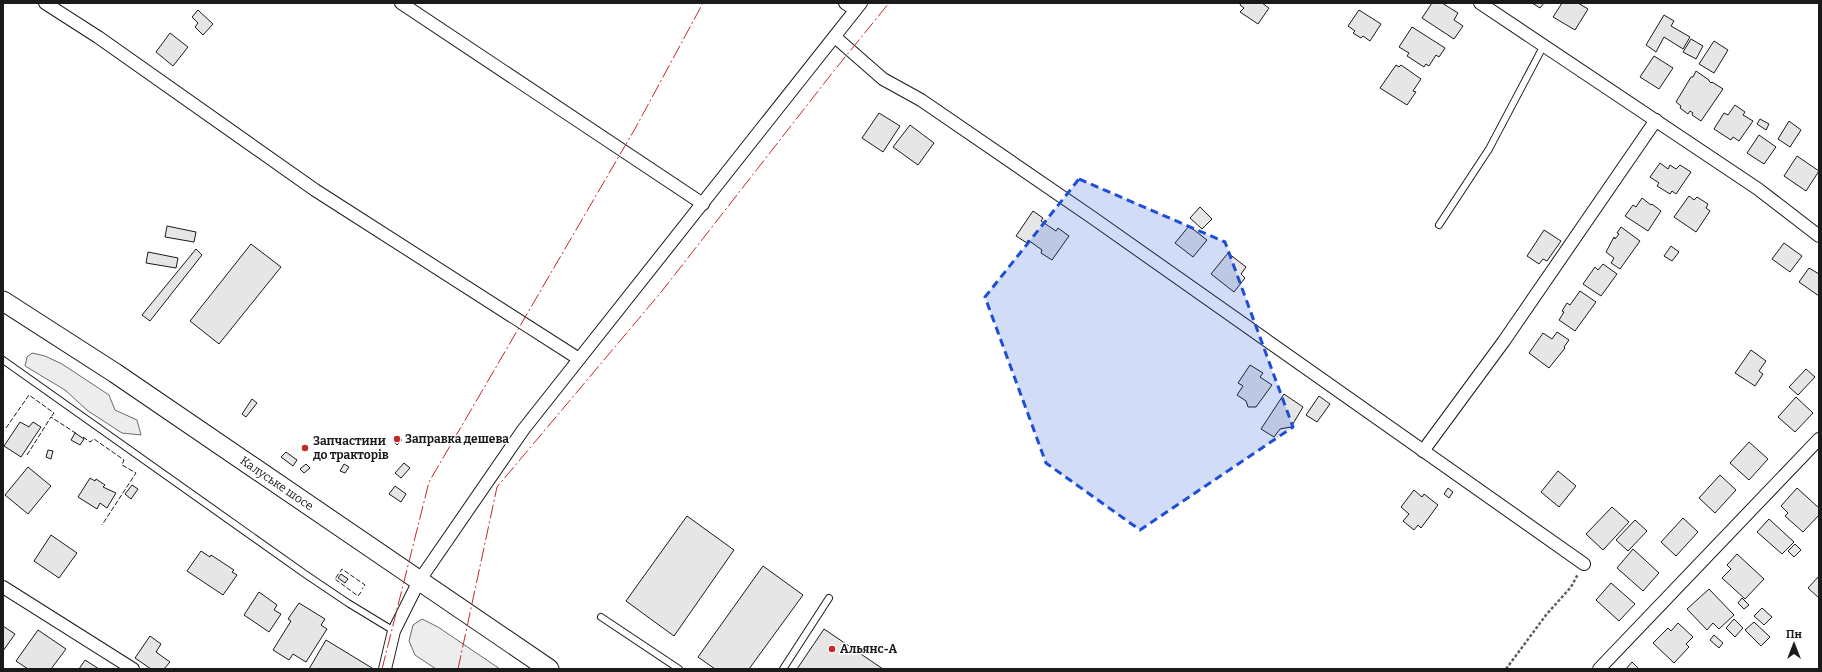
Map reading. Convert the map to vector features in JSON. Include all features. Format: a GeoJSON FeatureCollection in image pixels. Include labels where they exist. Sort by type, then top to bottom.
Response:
{"type":"FeatureCollection","features":[{"type":"Feature","properties":{"kind":"main road","name":"Калуське шосе"},"geometry":{"type":"LineString","coordinates":[[3,301],[115,373],[549,669]]}},
{"type":"Feature","properties":{"kind":"street"},"geometry":{"type":"LineString","coordinates":[[45,3],[98,37],[315,190],[579,359]]}},
{"type":"Feature","properties":{"kind":"street"},"geometry":{"type":"LineString","coordinates":[[401,3],[703,204]]}},
{"type":"Feature","properties":{"kind":"street"},"geometry":{"type":"LineString","coordinates":[[385,669],[394,631],[419,581],[523,430],[858,7],[845,3]]}},
{"type":"Feature","properties":{"kind":"street"},"geometry":{"type":"LineString","coordinates":[[1480,3],[1758,189],[1819,236]]}},
{"type":"Feature","properties":{"kind":"street"},"geometry":{"type":"LineString","coordinates":[[835,37],[883,79],[921,100],[1171,273],[1584,564]]}},
{"type":"Feature","properties":{"kind":"street"},"geometry":{"type":"LineString","coordinates":[[1423,450],[1504,341],[1656,120]]}},
{"type":"Feature","properties":{"kind":"street"},"geometry":{"type":"LineString","coordinates":[[1599,669],[1819,439]]}},
{"type":"Feature","properties":{"kind":"street"},"geometry":{"type":"LineString","coordinates":[[3,587],[133,669]]}},
{"type":"Feature","properties":{"kind":"lane"},"geometry":{"type":"LineString","coordinates":[[1439,225],[1490,149],[1544,46]]}},
{"type":"Feature","properties":{"kind":"lane"},"geometry":{"type":"LineString","coordinates":[[3,360],[348,604],[394,631]]}},
{"type":"Feature","properties":{"kind":"lane"},"geometry":{"type":"LineString","coordinates":[[783,669],[829,598]]}},
{"type":"Feature","properties":{"kind":"lane"},"geometry":{"type":"LineString","coordinates":[[601,617],[679,669]]}},
{"type":"Feature","properties":{"kind":"path"},"geometry":{"type":"LineString","coordinates":[[1506,669],[1546,615],[1571,587],[1584,564]]}},
{"type":"Feature","properties":{"kind":"highlighted area"},"geometry":{"type":"Polygon","coordinates":[[[1079,179],[1225,242],[1293,427],[1140,530],[1046,463],[985,297],[1079,179]]]}},
{"type":"Feature","properties":{"kind":"shaded area"},"geometry":{"type":"Polygon","coordinates":[[[32,353],[45,356],[62,364],[109,395],[115,410],[137,420],[141,435],[122,433],[88,411],[65,390],[25,366],[27,357],[32,353]]]}},
{"type":"Feature","properties":{"kind":"shaded area"},"geometry":{"type":"Polygon","coordinates":[[[422,619],[438,627],[500,669],[436,669],[415,655],[409,641],[413,625],[422,619]]]}},
{"type":"Feature","properties":{"kind":"building"},"geometry":{"type":"Polygon","coordinates":[[[1241,3],[1262,3],[1269,8],[1258,24],[1240,12],[1244,8],[1240,5],[1241,3]]]}},
{"type":"Feature","properties":{"kind":"building"},"geometry":{"type":"Polygon","coordinates":[[[1432,3],[1442,3],[1458,13],[1454,20],[1463,26],[1454,39],[1422,18],[1432,3]]]}},
{"type":"Feature","properties":{"kind":"building"},"geometry":{"type":"Polygon","coordinates":[[[1532,3],[1544,3],[1540,8],[1532,3]]]}},
{"type":"Feature","properties":{"kind":"building"},"geometry":{"type":"Polygon","coordinates":[[[1562,3],[1578,3],[1588,9],[1575,30],[1553,17],[1562,3]]]}},
{"type":"Feature","properties":{"kind":"building"},"geometry":{"type":"Polygon","coordinates":[[[198,10],[213,24],[203,35],[195,27],[198,23],[192,17],[198,10]]]}},
{"type":"Feature","properties":{"kind":"building"},"geometry":{"type":"Polygon","coordinates":[[[1359,10],[1381,24],[1370,41],[1363,36],[1361,38],[1353,33],[1355,31],[1348,26],[1359,10]]]}},
{"type":"Feature","properties":{"kind":"building"},"geometry":{"type":"Polygon","coordinates":[[[1664,15],[1674,21],[1671,26],[1690,37],[1683,49],[1664,37],[1656,52],[1646,45],[1664,15]]]}},
{"type":"Feature","properties":{"kind":"building"},"geometry":{"type":"Polygon","coordinates":[[[1412,27],[1445,48],[1439,57],[1436,55],[1429,66],[1426,64],[1424,67],[1407,56],[1409,53],[1399,47],[1412,27]]]}},
{"type":"Feature","properties":{"kind":"building"},"geometry":{"type":"Polygon","coordinates":[[[170,33],[188,47],[173,66],[156,52],[170,33]]]}},
{"type":"Feature","properties":{"kind":"building"},"geometry":{"type":"Polygon","coordinates":[[[1691,39],[1703,46],[1696,59],[1683,52],[1691,39]]]}},
{"type":"Feature","properties":{"kind":"building"},"geometry":{"type":"Polygon","coordinates":[[[1714,41],[1728,50],[1714,73],[1699,64],[1714,41]]]}},
{"type":"Feature","properties":{"kind":"building"},"geometry":{"type":"Polygon","coordinates":[[[1654,56],[1673,68],[1659,89],[1640,77],[1654,56]]]}},
{"type":"Feature","properties":{"kind":"building"},"geometry":{"type":"Polygon","coordinates":[[[1396,65],[1399,67],[1401,65],[1421,79],[1413,91],[1416,92],[1407,105],[1380,88],[1396,65]]]}},
{"type":"Feature","properties":{"kind":"building"},"geometry":{"type":"Polygon","coordinates":[[[1696,71],[1711,83],[1712,82],[1723,89],[1701,121],[1692,115],[1693,113],[1690,111],[1688,114],[1680,108],[1681,106],[1676,102],[1696,71]]]}},
{"type":"Feature","properties":{"kind":"building"},"geometry":{"type":"Polygon","coordinates":[[[1735,105],[1745,112],[1743,115],[1753,121],[1739,141],[1733,137],[1731,140],[1714,129],[1724,113],[1728,115],[1735,105]]]}},
{"type":"Feature","properties":{"kind":"building"},"geometry":{"type":"Polygon","coordinates":[[[879,113],[900,126],[883,152],[862,138],[879,113]]]}},
{"type":"Feature","properties":{"kind":"building"},"geometry":{"type":"Polygon","coordinates":[[[1760,119],[1769,124],[1766,130],[1757,124],[1760,119]]]}},
{"type":"Feature","properties":{"kind":"building"},"geometry":{"type":"Polygon","coordinates":[[[1789,121],[1801,130],[1790,147],[1778,139],[1789,121]]]}},
{"type":"Feature","properties":{"kind":"building"},"geometry":{"type":"Polygon","coordinates":[[[910,125],[934,143],[918,165],[893,147],[910,125]]]}},
{"type":"Feature","properties":{"kind":"building"},"geometry":{"type":"Polygon","coordinates":[[[1759,135],[1776,147],[1764,164],[1747,153],[1759,135]]]}},
{"type":"Feature","properties":{"kind":"building"},"geometry":{"type":"Polygon","coordinates":[[[1797,156],[1819,171],[1806,191],[1784,176],[1797,156]]]}},
{"type":"Feature","properties":{"kind":"building"},"geometry":{"type":"Polygon","coordinates":[[[1660,163],[1668,169],[1670,165],[1676,169],[1680,165],[1691,172],[1676,194],[1672,191],[1670,194],[1657,186],[1659,183],[1650,177],[1660,163]]]}},
{"type":"Feature","properties":{"kind":"building"},"geometry":{"type":"Polygon","coordinates":[[[1689,196],[1694,200],[1697,197],[1708,204],[1706,208],[1710,211],[1696,232],[1674,217],[1689,196]]]}},
{"type":"Feature","properties":{"kind":"building"},"geometry":{"type":"Polygon","coordinates":[[[1642,198],[1661,211],[1648,231],[1625,216],[1633,205],[1636,207],[1642,198]]]}},
{"type":"Feature","properties":{"kind":"building"},"geometry":{"type":"Polygon","coordinates":[[[1200,207],[1212,219],[1202,229],[1190,218],[1200,207]]]}},
{"type":"Feature","properties":{"kind":"building"},"geometry":{"type":"Polygon","coordinates":[[[1033,211],[1043,218],[1041,221],[1056,231],[1058,228],[1069,236],[1052,260],[1041,253],[1042,250],[1028,240],[1027,243],[1016,236],[1033,211]]]}},
{"type":"Feature","properties":{"kind":"building"},"geometry":{"type":"Polygon","coordinates":[[[167,226],[196,232],[194,242],[165,237],[167,226]]]}},
{"type":"Feature","properties":{"kind":"building"},"geometry":{"type":"Polygon","coordinates":[[[1189,226],[1207,240],[1193,257],[1175,243],[1189,226]]]}},
{"type":"Feature","properties":{"kind":"building"},"geometry":{"type":"Polygon","coordinates":[[[1621,227],[1640,241],[1620,269],[1611,263],[1614,258],[1606,252],[1614,237],[1615,239],[1619,234],[1617,233],[1621,227]]]}},
{"type":"Feature","properties":{"kind":"building"},"geometry":{"type":"Polygon","coordinates":[[[1544,230],[1561,241],[1547,261],[1543,259],[1539,264],[1527,256],[1544,230]]]}},
{"type":"Feature","properties":{"kind":"building"},"geometry":{"type":"Polygon","coordinates":[[[1784,243],[1802,256],[1790,272],[1772,259],[1784,243]]]}},
{"type":"Feature","properties":{"kind":"building"},"geometry":{"type":"Polygon","coordinates":[[[251,244],[281,267],[219,344],[190,321],[251,244]]]}},
{"type":"Feature","properties":{"kind":"building"},"geometry":{"type":"Polygon","coordinates":[[[1671,246],[1679,252],[1672,261],[1664,256],[1671,246]]]}},
{"type":"Feature","properties":{"kind":"building"},"geometry":{"type":"Polygon","coordinates":[[[196,249],[202,255],[150,321],[142,315],[196,249]]]}},
{"type":"Feature","properties":{"kind":"building"},"geometry":{"type":"Polygon","coordinates":[[[148,252],[178,258],[176,268],[146,263],[148,252]]]}},
{"type":"Feature","properties":{"kind":"building"},"geometry":{"type":"Polygon","coordinates":[[[1228,253],[1246,267],[1241,274],[1245,278],[1234,292],[1211,274],[1228,253]]]}},
{"type":"Feature","properties":{"kind":"building"},"geometry":{"type":"Polygon","coordinates":[[[1603,264],[1617,274],[1601,296],[1583,284],[1595,267],[1598,270],[1603,264]]]}},
{"type":"Feature","properties":{"kind":"building"},"geometry":{"type":"Polygon","coordinates":[[[1809,268],[1819,274],[1819,296],[1799,282],[1809,268]]]}},
{"type":"Feature","properties":{"kind":"building"},"geometry":{"type":"Polygon","coordinates":[[[1580,291],[1596,302],[1575,331],[1559,320],[1567,303],[1570,305],[1580,291]]]}},
{"type":"Feature","properties":{"kind":"building"},"geometry":{"type":"Polygon","coordinates":[[[1557,332],[1569,340],[1564,347],[1565,348],[1549,368],[1529,353],[1543,333],[1552,339],[1557,332]]]}},
{"type":"Feature","properties":{"kind":"building"},"geometry":{"type":"Polygon","coordinates":[[[1751,350],[1766,361],[1759,371],[1763,374],[1755,386],[1735,373],[1751,350]]]}},
{"type":"Feature","properties":{"kind":"building"},"geometry":{"type":"Polygon","coordinates":[[[1250,365],[1263,373],[1260,377],[1272,385],[1256,407],[1248,407],[1246,401],[1237,395],[1243,386],[1238,383],[1250,365]]]}},
{"type":"Feature","properties":{"kind":"building"},"geometry":{"type":"Polygon","coordinates":[[[1806,369],[1815,377],[1798,395],[1789,387],[1806,369]]]}},
{"type":"Feature","properties":{"kind":"building"},"geometry":{"type":"Polygon","coordinates":[[[1284,394],[1303,407],[1291,427],[1280,429],[1274,437],[1261,429],[1284,394]]]}},
{"type":"Feature","properties":{"kind":"building"},"geometry":{"type":"Polygon","coordinates":[[[1319,396],[1330,404],[1317,422],[1306,415],[1319,396]]]}},
{"type":"Feature","properties":{"kind":"building"},"geometry":{"type":"Polygon","coordinates":[[[1796,397],[1813,413],[1795,432],[1778,417],[1796,397]]]}},
{"type":"Feature","properties":{"kind":"building"},"geometry":{"type":"Polygon","coordinates":[[[252,399],[257,403],[246,417],[242,414],[252,399]]]}},
{"type":"Feature","properties":{"kind":"building"},"geometry":{"type":"Polygon","coordinates":[[[20,422],[29,427],[33,422],[41,427],[21,457],[4,446],[20,422]]]}},
{"type":"Feature","properties":{"kind":"building"},"geometry":{"type":"Polygon","coordinates":[[[75,433],[84,439],[80,445],[71,440],[75,433]]]}},
{"type":"Feature","properties":{"kind":"building"},"geometry":{"type":"Polygon","coordinates":[[[397,436],[402,440],[397,445],[393,441],[397,436]]]}},
{"type":"Feature","properties":{"kind":"building"},"geometry":{"type":"Polygon","coordinates":[[[1749,442],[1768,459],[1749,480],[1730,463],[1749,442]]]}},
{"type":"Feature","properties":{"kind":"building"},"geometry":{"type":"Polygon","coordinates":[[[48,450],[53,451],[51,459],[46,457],[48,450]]]}},
{"type":"Feature","properties":{"kind":"building"},"geometry":{"type":"Polygon","coordinates":[[[286,452],[297,460],[293,466],[281,457],[286,452]]]}},
{"type":"Feature","properties":{"kind":"building"},"geometry":{"type":"Polygon","coordinates":[[[404,463],[410,468],[401,478],[395,473],[404,463]]]}},
{"type":"Feature","properties":{"kind":"building"},"geometry":{"type":"Polygon","coordinates":[[[306,464],[310,468],[304,473],[300,469],[306,464]]]}},
{"type":"Feature","properties":{"kind":"building"},"geometry":{"type":"Polygon","coordinates":[[[344,464],[349,467],[345,473],[340,471],[344,464]]]}},
{"type":"Feature","properties":{"kind":"building"},"geometry":{"type":"Polygon","coordinates":[[[28,467],[51,486],[28,514],[5,495],[28,467]]]}},
{"type":"Feature","properties":{"kind":"building"},"geometry":{"type":"Polygon","coordinates":[[[1558,471],[1576,486],[1559,507],[1541,492],[1558,471]]]}},
{"type":"Feature","properties":{"kind":"building"},"geometry":{"type":"Polygon","coordinates":[[[1720,475],[1736,490],[1715,513],[1699,498],[1720,475]]]}},
{"type":"Feature","properties":{"kind":"building"},"geometry":{"type":"Polygon","coordinates":[[[90,478],[95,481],[96,479],[105,485],[103,487],[116,493],[107,508],[100,503],[97,509],[78,497],[90,478]]]}},
{"type":"Feature","properties":{"kind":"building"},"geometry":{"type":"Polygon","coordinates":[[[132,485],[138,489],[131,499],[125,494],[132,485]]]}},
{"type":"Feature","properties":{"kind":"building"},"geometry":{"type":"Polygon","coordinates":[[[395,486],[406,494],[401,502],[389,494],[395,486]]]}},
{"type":"Feature","properties":{"kind":"building"},"geometry":{"type":"Polygon","coordinates":[[[1448,488],[1453,492],[1449,498],[1444,494],[1448,488]]]}},
{"type":"Feature","properties":{"kind":"building"},"geometry":{"type":"Polygon","coordinates":[[[1797,488],[1819,508],[1819,515],[1803,532],[1785,516],[1788,513],[1781,506],[1797,488]]]}},
{"type":"Feature","properties":{"kind":"building"},"geometry":{"type":"Polygon","coordinates":[[[1414,490],[1422,497],[1424,494],[1438,505],[1421,528],[1418,525],[1414,530],[1403,521],[1409,514],[1401,507],[1414,490]]]}},
{"type":"Feature","properties":{"kind":"building"},"geometry":{"type":"Polygon","coordinates":[[[1612,507],[1629,522],[1603,550],[1586,534],[1612,507]]]}},
{"type":"Feature","properties":{"kind":"building"},"geometry":{"type":"Polygon","coordinates":[[[687,516],[734,550],[674,636],[626,601],[687,516]]]}},
{"type":"Feature","properties":{"kind":"building"},"geometry":{"type":"Polygon","coordinates":[[[1683,518],[1698,532],[1676,556],[1661,542],[1683,518]]]}},
{"type":"Feature","properties":{"kind":"building"},"geometry":{"type":"Polygon","coordinates":[[[1769,519],[1794,542],[1782,554],[1757,532],[1769,519]]]}},
{"type":"Feature","properties":{"kind":"building"},"geometry":{"type":"Polygon","coordinates":[[[1635,520],[1647,531],[1628,551],[1616,540],[1635,520]]]}},
{"type":"Feature","properties":{"kind":"building"},"geometry":{"type":"Polygon","coordinates":[[[51,535],[77,553],[59,578],[34,561],[51,535]]]}},
{"type":"Feature","properties":{"kind":"building"},"geometry":{"type":"Polygon","coordinates":[[[1795,544],[1801,550],[1794,557],[1788,551],[1795,544]]]}},
{"type":"Feature","properties":{"kind":"building"},"geometry":{"type":"Polygon","coordinates":[[[1633,549],[1659,573],[1643,591],[1617,568],[1633,549]]]}},
{"type":"Feature","properties":{"kind":"building"},"geometry":{"type":"Polygon","coordinates":[[[201,551],[210,557],[211,555],[234,570],[232,572],[237,575],[223,595],[187,571],[201,551]]]}},
{"type":"Feature","properties":{"kind":"building"},"geometry":{"type":"Polygon","coordinates":[[[1737,554],[1764,579],[1745,599],[1722,578],[1731,569],[1727,565],[1737,554]]]}},
{"type":"Feature","properties":{"kind":"building"},"geometry":{"type":"Polygon","coordinates":[[[763,566],[803,595],[749,669],[715,669],[698,657],[763,566]]]}},
{"type":"Feature","properties":{"kind":"building"},"geometry":{"type":"Polygon","coordinates":[[[341,574],[348,579],[345,583],[338,578],[341,574]]]}},
{"type":"Feature","properties":{"kind":"building"},"geometry":{"type":"Polygon","coordinates":[[[1819,576],[1819,598],[1808,588],[1819,576]]]}},
{"type":"Feature","properties":{"kind":"building"},"geometry":{"type":"Polygon","coordinates":[[[1611,583],[1635,604],[1619,621],[1596,600],[1611,583]]]}},
{"type":"Feature","properties":{"kind":"building"},"geometry":{"type":"Polygon","coordinates":[[[1709,589],[1734,615],[1719,629],[1713,623],[1707,630],[1687,609],[1709,589]]]}},
{"type":"Feature","properties":{"kind":"building"},"geometry":{"type":"Polygon","coordinates":[[[259,592],[277,605],[274,610],[281,614],[269,632],[244,615],[259,592]]]}},
{"type":"Feature","properties":{"kind":"building"},"geometry":{"type":"Polygon","coordinates":[[[1742,598],[1749,605],[1744,609],[1738,603],[1742,598]]]}},
{"type":"Feature","properties":{"kind":"building"},"geometry":{"type":"Polygon","coordinates":[[[299,603],[325,619],[321,625],[327,629],[306,662],[293,654],[289,660],[273,650],[291,621],[288,619],[299,603]]]}},
{"type":"Feature","properties":{"kind":"building"},"geometry":{"type":"Polygon","coordinates":[[[1762,608],[1772,617],[1764,625],[1754,616],[1762,608]]]}},
{"type":"Feature","properties":{"kind":"building"},"geometry":{"type":"Polygon","coordinates":[[[1734,619],[1743,628],[1735,637],[1726,628],[1734,619]]]}},
{"type":"Feature","properties":{"kind":"building"},"geometry":{"type":"Polygon","coordinates":[[[1754,622],[1770,637],[1761,646],[1745,630],[1754,622]]]}},
{"type":"Feature","properties":{"kind":"building"},"geometry":{"type":"Polygon","coordinates":[[[1678,623],[1693,637],[1686,644],[1689,647],[1674,663],[1653,643],[1668,628],[1671,631],[1678,623]]]}},
{"type":"Feature","properties":{"kind":"building"},"geometry":{"type":"Polygon","coordinates":[[[3,626],[15,634],[3,651],[3,626]]]}},
{"type":"Feature","properties":{"kind":"building","name":"Альянс-А"},"geometry":{"type":"Polygon","coordinates":[[[824,629],[883,669],[797,669],[824,629]]]}},
{"type":"Feature","properties":{"kind":"building"},"geometry":{"type":"Polygon","coordinates":[[[38,630],[66,649],[51,669],[28,669],[16,661],[38,630]]]}},
{"type":"Feature","properties":{"kind":"building"},"geometry":{"type":"Polygon","coordinates":[[[1714,635],[1723,643],[1719,648],[1710,640],[1714,635]]]}},
{"type":"Feature","properties":{"kind":"building"},"geometry":{"type":"Polygon","coordinates":[[[150,636],[161,644],[156,652],[170,662],[164,669],[151,669],[135,658],[150,636]]]}},
{"type":"Feature","properties":{"kind":"building"},"geometry":{"type":"Polygon","coordinates":[[[326,640],[372,668],[309,669],[326,640]]]}},
{"type":"Feature","properties":{"kind":"building"},"geometry":{"type":"Polygon","coordinates":[[[85,660],[99,669],[79,669],[85,660]]]}},
{"type":"Feature","properties":{"kind":"building"},"geometry":{"type":"Polygon","coordinates":[[[1632,662],[1639,669],[1626,669],[1632,662]]]}},
{"type":"Feature","properties":{"kind":"fence"},"geometry":{"type":"LineString","coordinates":[[6,428],[29,395],[54,413],[51,417]]}},
{"type":"Feature","properties":{"kind":"fence"},"geometry":{"type":"LineString","coordinates":[[27,455],[51,417],[77,434]]}},
{"type":"Feature","properties":{"kind":"fence"},"geometry":{"type":"LineString","coordinates":[[83,437],[90,442],[94,439],[124,460],[122,465],[136,473],[102,525]]}},
{"type":"Feature","properties":{"kind":"fence"},"geometry":{"type":"LineString","coordinates":[[361,592],[358,596],[335,579],[342,569],[365,585],[362,589]]}},
{"type":"Feature","properties":{"kind":"power"},"geometry":{"type":"LineString","coordinates":[[382,669],[429,482],[636,127],[703,3]]}},
{"type":"Feature","properties":{"kind":"power"},"geometry":{"type":"LineString","coordinates":[[458,669],[497,487],[662,291],[833,72],[889,3]]}},
{"type":"Feature","properties":{"kind":"place","name":"Заправка дешева"},"geometry":{"type":"Point","coordinates":[397,439]}},
{"type":"Feature","properties":{"kind":"place","name":"Запчастини до тракторів"},"geometry":{"type":"Point","coordinates":[305,448]}},
{"type":"Feature","properties":{"kind":"place","name":"Альянс-А"},"geometry":{"type":"Point","coordinates":[832,649]}}]}
